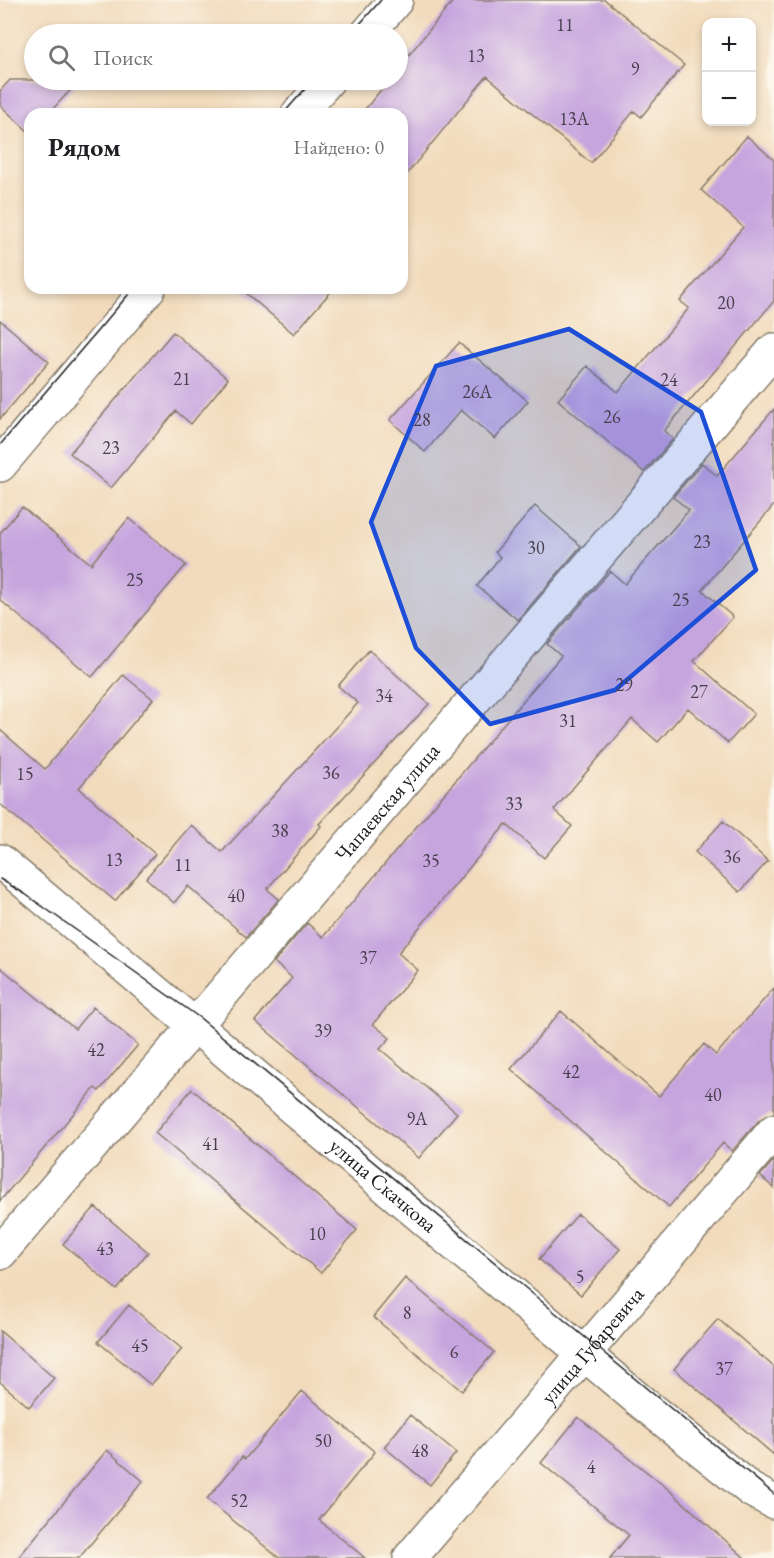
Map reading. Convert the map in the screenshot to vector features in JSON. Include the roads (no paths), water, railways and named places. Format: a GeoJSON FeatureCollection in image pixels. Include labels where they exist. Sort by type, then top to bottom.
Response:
{"type":"FeatureCollection","features":[{"type":"Feature","properties":{"kind":"street"},"geometry":{"type":"LineString","coordinates":[[376,24],[396,0]]}},
{"type":"Feature","properties":{"kind":"street"},"geometry":{"type":"LineString","coordinates":[[303,108],[319,90]]}},
{"type":"Feature","properties":{"kind":"street"},"geometry":{"type":"LineString","coordinates":[[0,465],[144,294]]}},
{"type":"Feature","properties":{"kind":"street","name":"Чапаевская улица"},"geometry":{"type":"LineString","coordinates":[[0,1253],[774,350]]}},
{"type":"Feature","properties":{"kind":"street","name":"улица Скачкова"},"geometry":{"type":"LineString","coordinates":[[0,861],[583,1353],[751,1490],[774,1503]]}},
{"type":"Feature","properties":{"kind":"street","name":"улица Губаревича"},"geometry":{"type":"LineString","coordinates":[[410,1558],[774,1131]]}},
{"type":"Feature","properties":{"kind":"tram line"},"geometry":{"type":"LineString","coordinates":[[360,24],[381,0]]}},
{"type":"Feature","properties":{"kind":"tram line"},"geometry":{"type":"LineString","coordinates":[[288,108],[304,90]]}},
{"type":"Feature","properties":{"kind":"tram line"},"geometry":{"type":"LineString","coordinates":[[0,445],[129,294]]}},
{"type":"Feature","properties":{"kind":"tram line"},"geometry":{"type":"LineString","coordinates":[[0,879],[25,894],[200,1018],[774,1494]]}}]}
